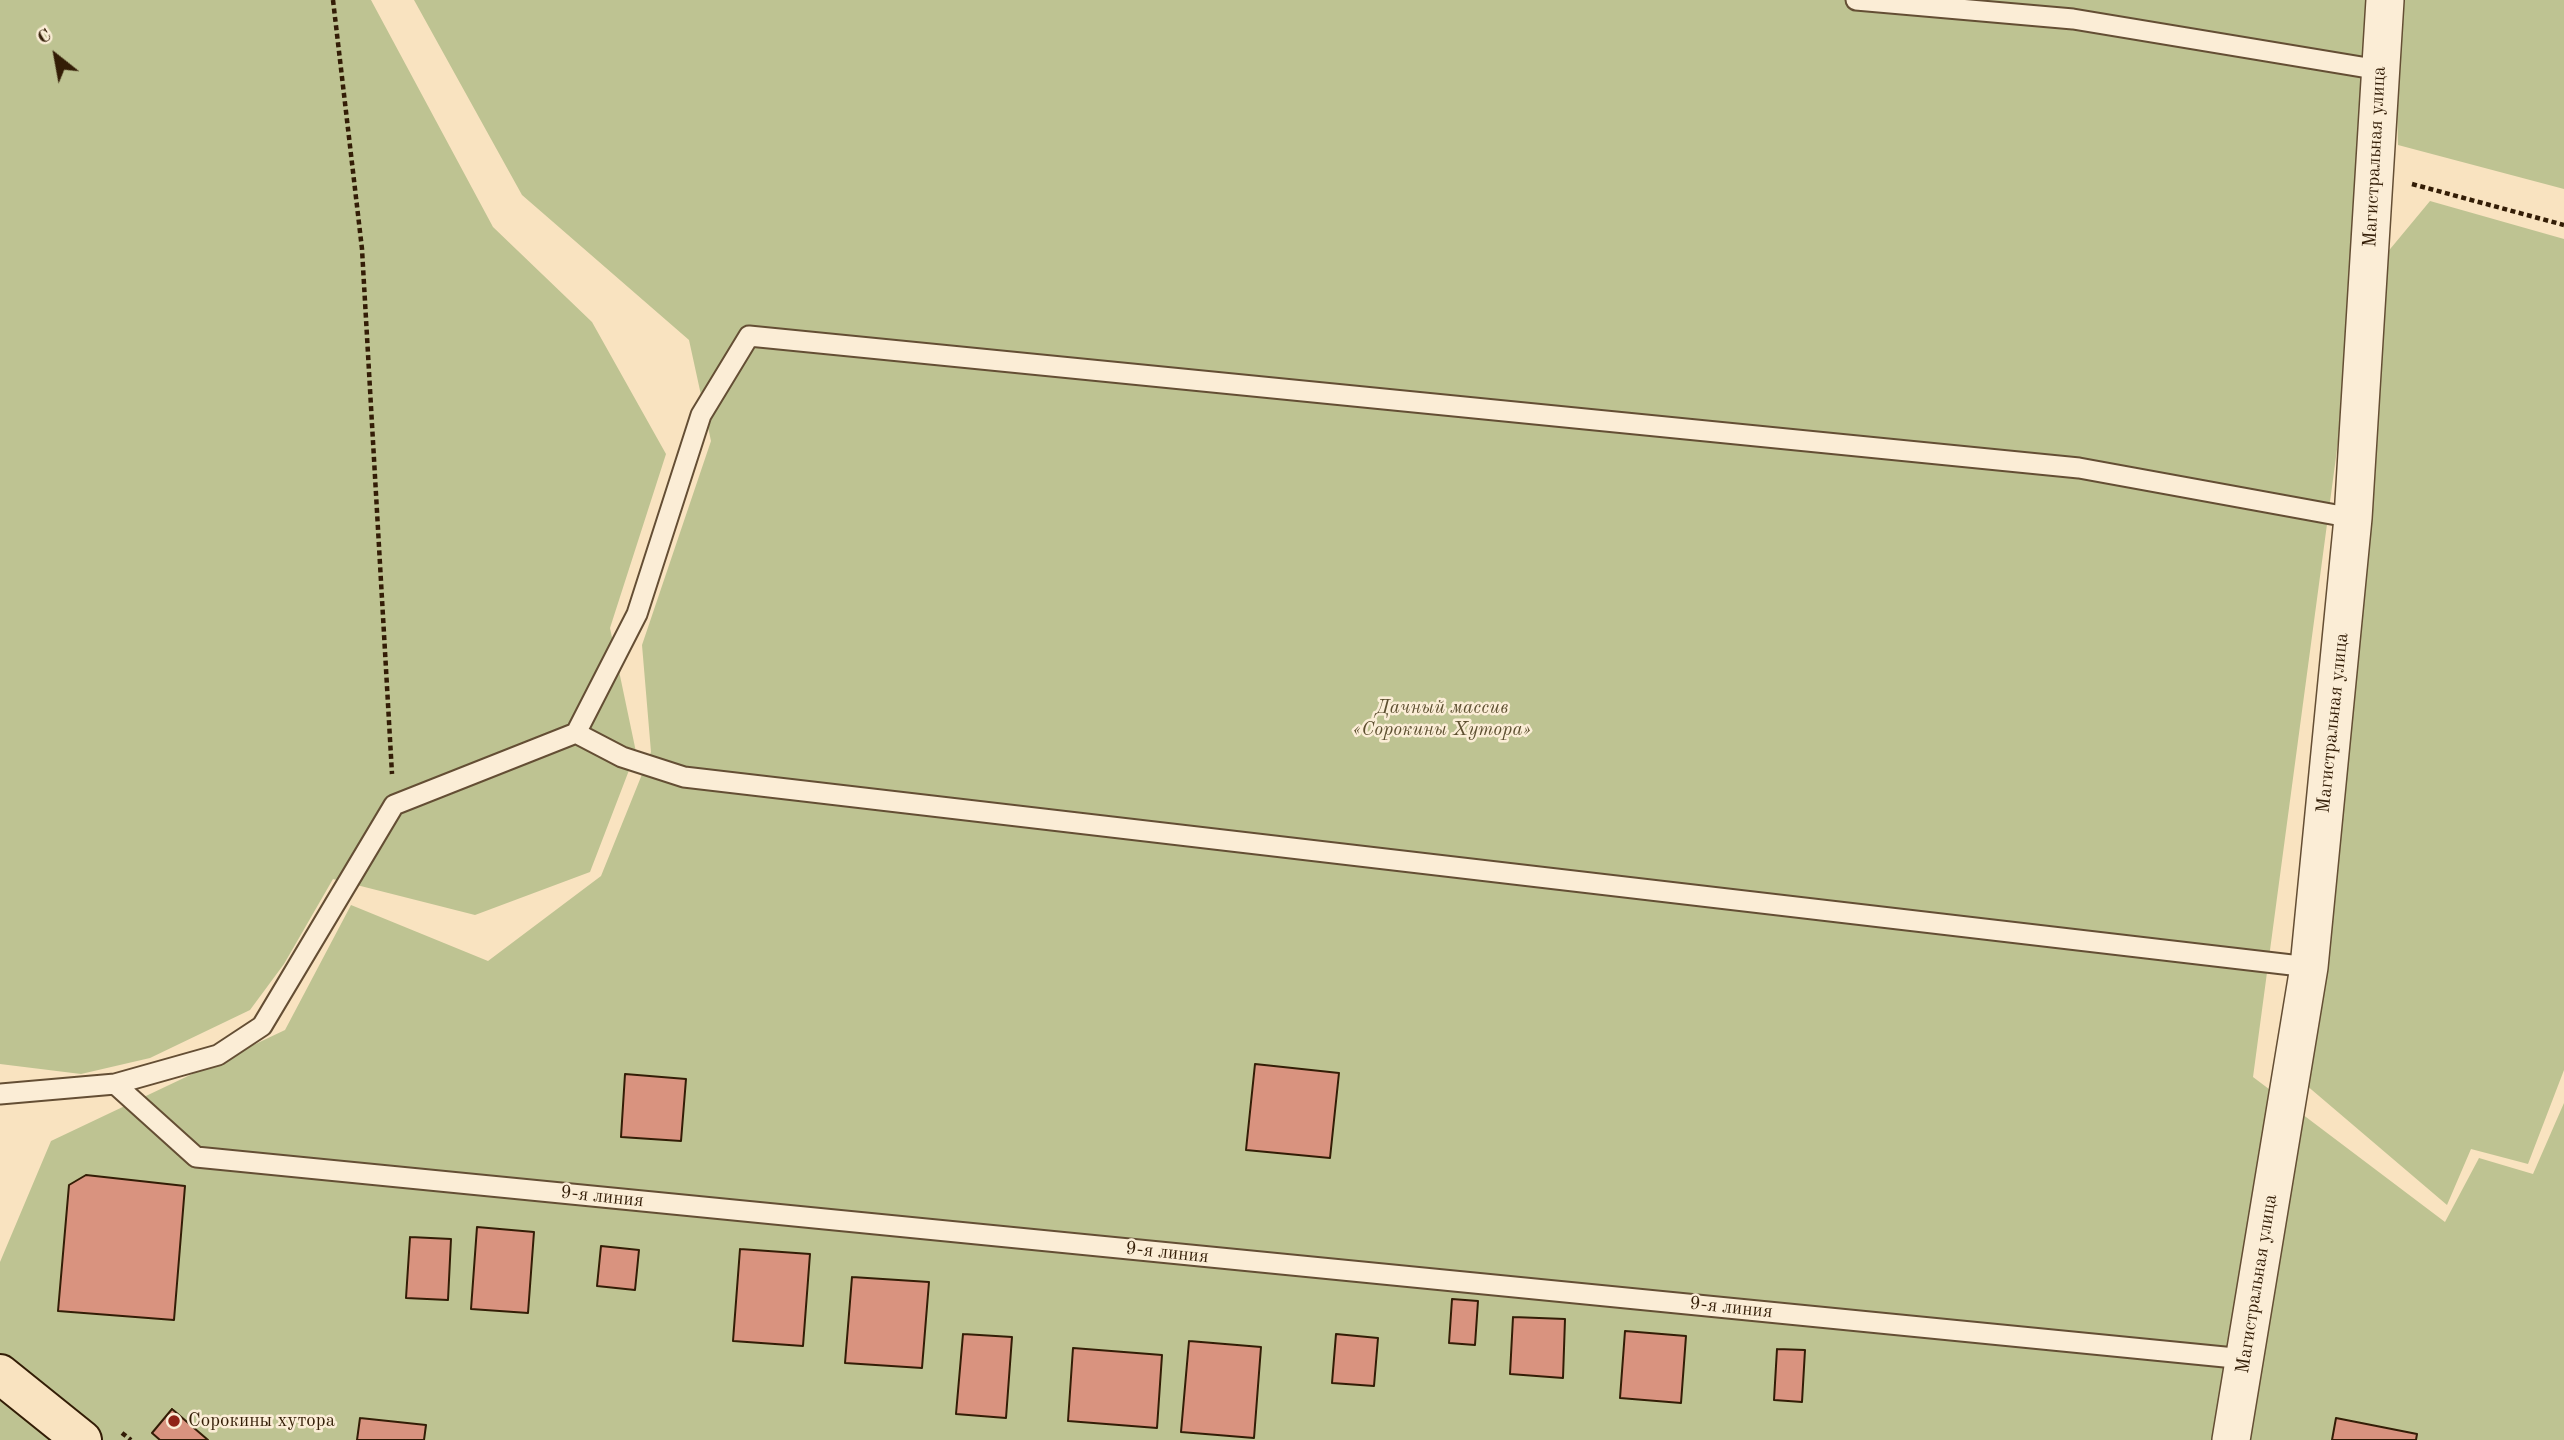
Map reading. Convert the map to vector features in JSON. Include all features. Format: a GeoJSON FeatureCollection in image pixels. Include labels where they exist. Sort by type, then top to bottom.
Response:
{"type":"FeatureCollection","features":[{"type":"Feature","properties":{"kind":"main road"},"geometry":{"type":"LineString","coordinates":[[0,1374],[82,1440]]}},
{"type":"Feature","properties":{"kind":"street","name":"Магистральная улица"},"geometry":{"type":"LineString","coordinates":[[2231,1440],[2309,967],[2353,518],[2385,0]]}},
{"type":"Feature","properties":{"kind":"lane"},"geometry":{"type":"LineString","coordinates":[[1856,0],[2073,19],[2380,70]]}},
{"type":"Feature","properties":{"kind":"lane"},"geometry":{"type":"LineString","coordinates":[[0,1094],[116,1084],[218,1055],[262,1026],[394,805],[576,733],[636,614],[701,415],[749,336],[2079,468],[2353,518]]}},
{"type":"Feature","properties":{"kind":"lane"},"geometry":{"type":"LineString","coordinates":[[576,733],[622,757],[684,777],[2309,967]]}},
{"type":"Feature","properties":{"kind":"lane","name":"9-я линия"},"geometry":{"type":"LineString","coordinates":[[116,1084],[196,1157],[2245,1359]]}},
{"type":"Feature","properties":{"kind":"path"},"geometry":{"type":"LineString","coordinates":[[333,0],[362,249],[394,805]]}},
{"type":"Feature","properties":{"kind":"path"},"geometry":{"type":"LineString","coordinates":[[2374,173],[2564,225]]}},
{"type":"Feature","properties":{"kind":"green space"},"geometry":{"type":"Polygon","coordinates":[[[0,0],[371,0],[493,227],[592,322],[666,454],[610,628],[636,752],[590,872],[475,915],[333,879],[284,964],[250,1010],[150,1058],[81,1074],[0,1064],[0,0]]]}},
{"type":"Feature","properties":{"kind":"green space","name":"Дачный массив «Сорокины Хутора»"},"geometry":{"type":"Polygon","coordinates":[[[414,0],[2564,0],[2564,189],[2398,145],[2396,77],[2374,173],[2253,1077],[2445,1222],[2479,1158],[2533,1174],[2564,1103],[2564,1440],[0,1440],[0,1262],[51,1141],[285,1030],[351,905],[488,961],[601,876],[651,752],[642,645],[711,441],[689,340],[522,195],[414,0]]]}},
{"type":"Feature","properties":{"kind":"green space"},"geometry":{"type":"Polygon","coordinates":[[[2430,201],[2564,239],[2564,1070],[2528,1164],[2471,1149],[2447,1205],[2292,1073],[2386,254],[2430,201]]]}},
{"type":"Feature","properties":{"kind":"building"},"geometry":{"type":"Polygon","coordinates":[[[1255,1064],[1339,1073],[1330,1158],[1246,1150],[1255,1064]]]}},
{"type":"Feature","properties":{"kind":"building"},"geometry":{"type":"Polygon","coordinates":[[[625,1074],[686,1079],[681,1141],[621,1137],[625,1074]]]}},
{"type":"Feature","properties":{"kind":"building"},"geometry":{"type":"Polygon","coordinates":[[[86,1175],[185,1186],[174,1320],[58,1311],[69,1185],[86,1175]]]}},
{"type":"Feature","properties":{"kind":"building"},"geometry":{"type":"Polygon","coordinates":[[[477,1227],[534,1232],[528,1313],[471,1309],[477,1227]]]}},
{"type":"Feature","properties":{"kind":"building"},"geometry":{"type":"Polygon","coordinates":[[[410,1237],[451,1239],[448,1300],[406,1298],[410,1237]]]}},
{"type":"Feature","properties":{"kind":"building"},"geometry":{"type":"Polygon","coordinates":[[[601,1246],[639,1250],[635,1290],[597,1286],[601,1246]]]}},
{"type":"Feature","properties":{"kind":"building"},"geometry":{"type":"Polygon","coordinates":[[[740,1249],[810,1254],[803,1346],[733,1341],[740,1249]]]}},
{"type":"Feature","properties":{"kind":"building"},"geometry":{"type":"Polygon","coordinates":[[[852,1277],[929,1282],[922,1368],[845,1363],[852,1277]]]}},
{"type":"Feature","properties":{"kind":"building"},"geometry":{"type":"Polygon","coordinates":[[[1452,1299],[1478,1301],[1475,1345],[1449,1343],[1452,1299]]]}},
{"type":"Feature","properties":{"kind":"building"},"geometry":{"type":"Polygon","coordinates":[[[1513,1317],[1565,1319],[1563,1378],[1510,1374],[1513,1317]]]}},
{"type":"Feature","properties":{"kind":"building"},"geometry":{"type":"Polygon","coordinates":[[[1625,1331],[1686,1336],[1681,1403],[1620,1398],[1625,1331]]]}},
{"type":"Feature","properties":{"kind":"building"},"geometry":{"type":"Polygon","coordinates":[[[963,1334],[1012,1337],[1006,1418],[956,1414],[963,1334]]]}},
{"type":"Feature","properties":{"kind":"building"},"geometry":{"type":"Polygon","coordinates":[[[1336,1334],[1378,1338],[1374,1386],[1332,1383],[1336,1334]]]}},
{"type":"Feature","properties":{"kind":"building"},"geometry":{"type":"Polygon","coordinates":[[[1189,1341],[1261,1347],[1254,1438],[1181,1432],[1189,1341]]]}},
{"type":"Feature","properties":{"kind":"building"},"geometry":{"type":"Polygon","coordinates":[[[1073,1348],[1162,1355],[1157,1428],[1068,1421],[1073,1348]]]}},
{"type":"Feature","properties":{"kind":"building"},"geometry":{"type":"Polygon","coordinates":[[[1777,1349],[1805,1350],[1802,1402],[1774,1400],[1777,1349]]]}},
{"type":"Feature","properties":{"kind":"building","name":"Сорокины хутора"},"geometry":{"type":"Polygon","coordinates":[[[172,1409],[208,1440],[160,1440],[152,1433],[172,1409]]]}},
{"type":"Feature","properties":{"kind":"building"},"geometry":{"type":"Polygon","coordinates":[[[360,1418],[426,1425],[424,1440],[357,1440],[360,1418]]]}},
{"type":"Feature","properties":{"kind":"building"},"geometry":{"type":"Polygon","coordinates":[[[2336,1418],[2417,1434],[2416,1440],[2332,1440],[2336,1418]]]}},
{"type":"Feature","properties":{"kind":"place","name":"Сорокины хутора"},"geometry":{"type":"Point","coordinates":[174,1421]}}]}
